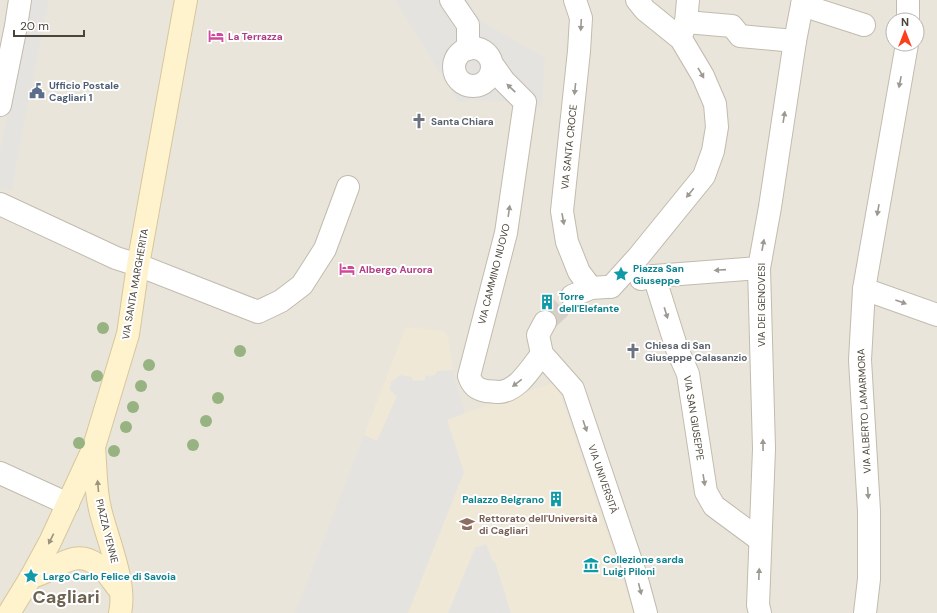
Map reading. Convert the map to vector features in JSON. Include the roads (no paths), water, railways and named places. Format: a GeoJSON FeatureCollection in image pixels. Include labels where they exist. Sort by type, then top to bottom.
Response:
{"type":"FeatureCollection","features":[{"type":"Feature","properties":{"kind":"street"},"geometry":{"type":"LineString","coordinates":[[0,105],[20,0]]}},
{"type":"Feature","properties":{"kind":"street","name":"VIA SANTA MARGHERITA"},"geometry":{"type":"LineString","coordinates":[[9,613],[31,577],[68,504],[94,446],[128,334],[138,264],[186,0]]}},
{"type":"Feature","properties":{"kind":"street"},"geometry":{"type":"LineString","coordinates":[[451,0],[468,25],[468,49],[460,54],[455,61],[454,70],[457,78],[464,84],[472,86],[481,84],[487,80],[492,72],[492,64]]}},
{"type":"Feature","properties":{"kind":"street","name":"VIA SANTA CROCE"},"geometry":{"type":"LineString","coordinates":[[575,0],[581,18],[580,44],[562,211],[567,242],[579,272],[591,290]]}},
{"type":"Feature","properties":{"kind":"street"},"geometry":{"type":"LineString","coordinates":[[637,0],[645,10],[683,30],[732,26],[740,36],[795,41]]}},
{"type":"Feature","properties":{"kind":"street"},"geometry":{"type":"LineString","coordinates":[[591,290],[639,256],[704,176],[714,151],[717,128],[715,104],[683,30],[688,0]]}},
{"type":"Feature","properties":{"kind":"street"},"geometry":{"type":"LineString","coordinates":[[908,0],[908,12]]}},
{"type":"Feature","properties":{"kind":"street"},"geometry":{"type":"LineString","coordinates":[[802,3],[864,25]]}},
{"type":"Feature","properties":{"kind":"street","name":"VIA DEI GENOVESI"},"geometry":{"type":"LineString","coordinates":[[760,613],[758,605],[764,449],[759,268],[802,3]]}},
{"type":"Feature","properties":{"kind":"street","name":"VIA CAMMINO NUOVO"},"geometry":{"type":"LineString","coordinates":[[468,49],[478,49],[487,54],[504,81],[525,102],[506,233],[469,376],[472,384],[481,390],[499,392],[511,388],[521,380],[542,354]]}},
{"type":"Feature","properties":{"kind":"street","name":"VIA ALBERTO LAMARMORA"},"geometry":{"type":"LineString","coordinates":[[866,613],[869,579],[869,511],[860,360],[864,289],[906,52]]}},
{"type":"Feature","properties":{"kind":"street"},"geometry":{"type":"LineString","coordinates":[[0,204],[116,258],[138,264],[258,312],[281,301],[302,285],[325,249],[348,187]]}},
{"type":"Feature","properties":{"kind":"street"},"geometry":{"type":"LineString","coordinates":[[591,290],[654,276],[759,268]]}},
{"type":"Feature","properties":{"kind":"street","name":"VIA SAN GIUSEPPE"},"geometry":{"type":"LineString","coordinates":[[654,276],[677,349],[688,374],[706,492],[714,506],[760,540]]}},
{"type":"Feature","properties":{"kind":"street"},"geometry":{"type":"LineString","coordinates":[[864,289],[937,315]]}},
{"type":"Feature","properties":{"kind":"street"},"geometry":{"type":"LineString","coordinates":[[542,354],[538,335],[545,322]]}},
{"type":"Feature","properties":{"kind":"street","name":"VIA UNIVERSITÀ"},"geometry":{"type":"LineString","coordinates":[[542,354],[573,390],[636,576],[646,613]]}},
{"type":"Feature","properties":{"kind":"street","name":"PIAZZA YENNE"},"geometry":{"type":"LineString","coordinates":[[94,446],[99,507],[118,574],[122,603],[120,613]]}},
{"type":"Feature","properties":{"kind":"street"},"geometry":{"type":"LineString","coordinates":[[0,473],[68,504]]}},
{"type":"Feature","properties":{"kind":"street"},"geometry":{"type":"LineString","coordinates":[[31,577],[40,575],[70,558],[84,559],[98,565],[121,592]]}},
{"type":"Feature","properties":{"kind":"tunnel"},"geometry":{"type":"LineString","coordinates":[[545,322],[572,296]]}},
{"type":"Feature","properties":{"kind":"place","name":"La Terrazza"},"geometry":{"type":"Point","coordinates":[216,36]}},
{"type":"Feature","properties":{"kind":"place","name":"Ufficio Postale Cagliari 1"},"geometry":{"type":"Point","coordinates":[37,91]}},
{"type":"Feature","properties":{"kind":"place","name":"Santa Chiara"},"geometry":{"type":"Point","coordinates":[419,121]}},
{"type":"Feature","properties":{"kind":"place","name":"Albergo Aurora"},"geometry":{"type":"Point","coordinates":[347,269]}},
{"type":"Feature","properties":{"kind":"place","name":"Piazza San Giuseppe"},"geometry":{"type":"Point","coordinates":[621,274]}},
{"type":"Feature","properties":{"kind":"place","name":"Torre dell'Elefante"},"geometry":{"type":"Point","coordinates":[547,302]}},
{"type":"Feature","properties":{"kind":"place","name":"Chiesa di San Giuseppe Calasanzio"},"geometry":{"type":"Point","coordinates":[633,351]}},
{"type":"Feature","properties":{"kind":"place","name":"Palazzo Belgrano"},"geometry":{"type":"Point","coordinates":[556,499]}},
{"type":"Feature","properties":{"kind":"place","name":"Rettorato dell'Università di Cagliari"},"geometry":{"type":"Point","coordinates":[467,524]}},
{"type":"Feature","properties":{"kind":"place","name":"Collezione sarda Luigi Piloni"},"geometry":{"type":"Point","coordinates":[591,565]}},
{"type":"Feature","properties":{"kind":"place","name":"Largo Carlo Felice di Savoia"},"geometry":{"type":"Point","coordinates":[31,576]}},
{"type":"Feature","properties":{"kind":"district","name":"Cagliari"},"geometry":{"type":"Point","coordinates":[66,597]}}]}
